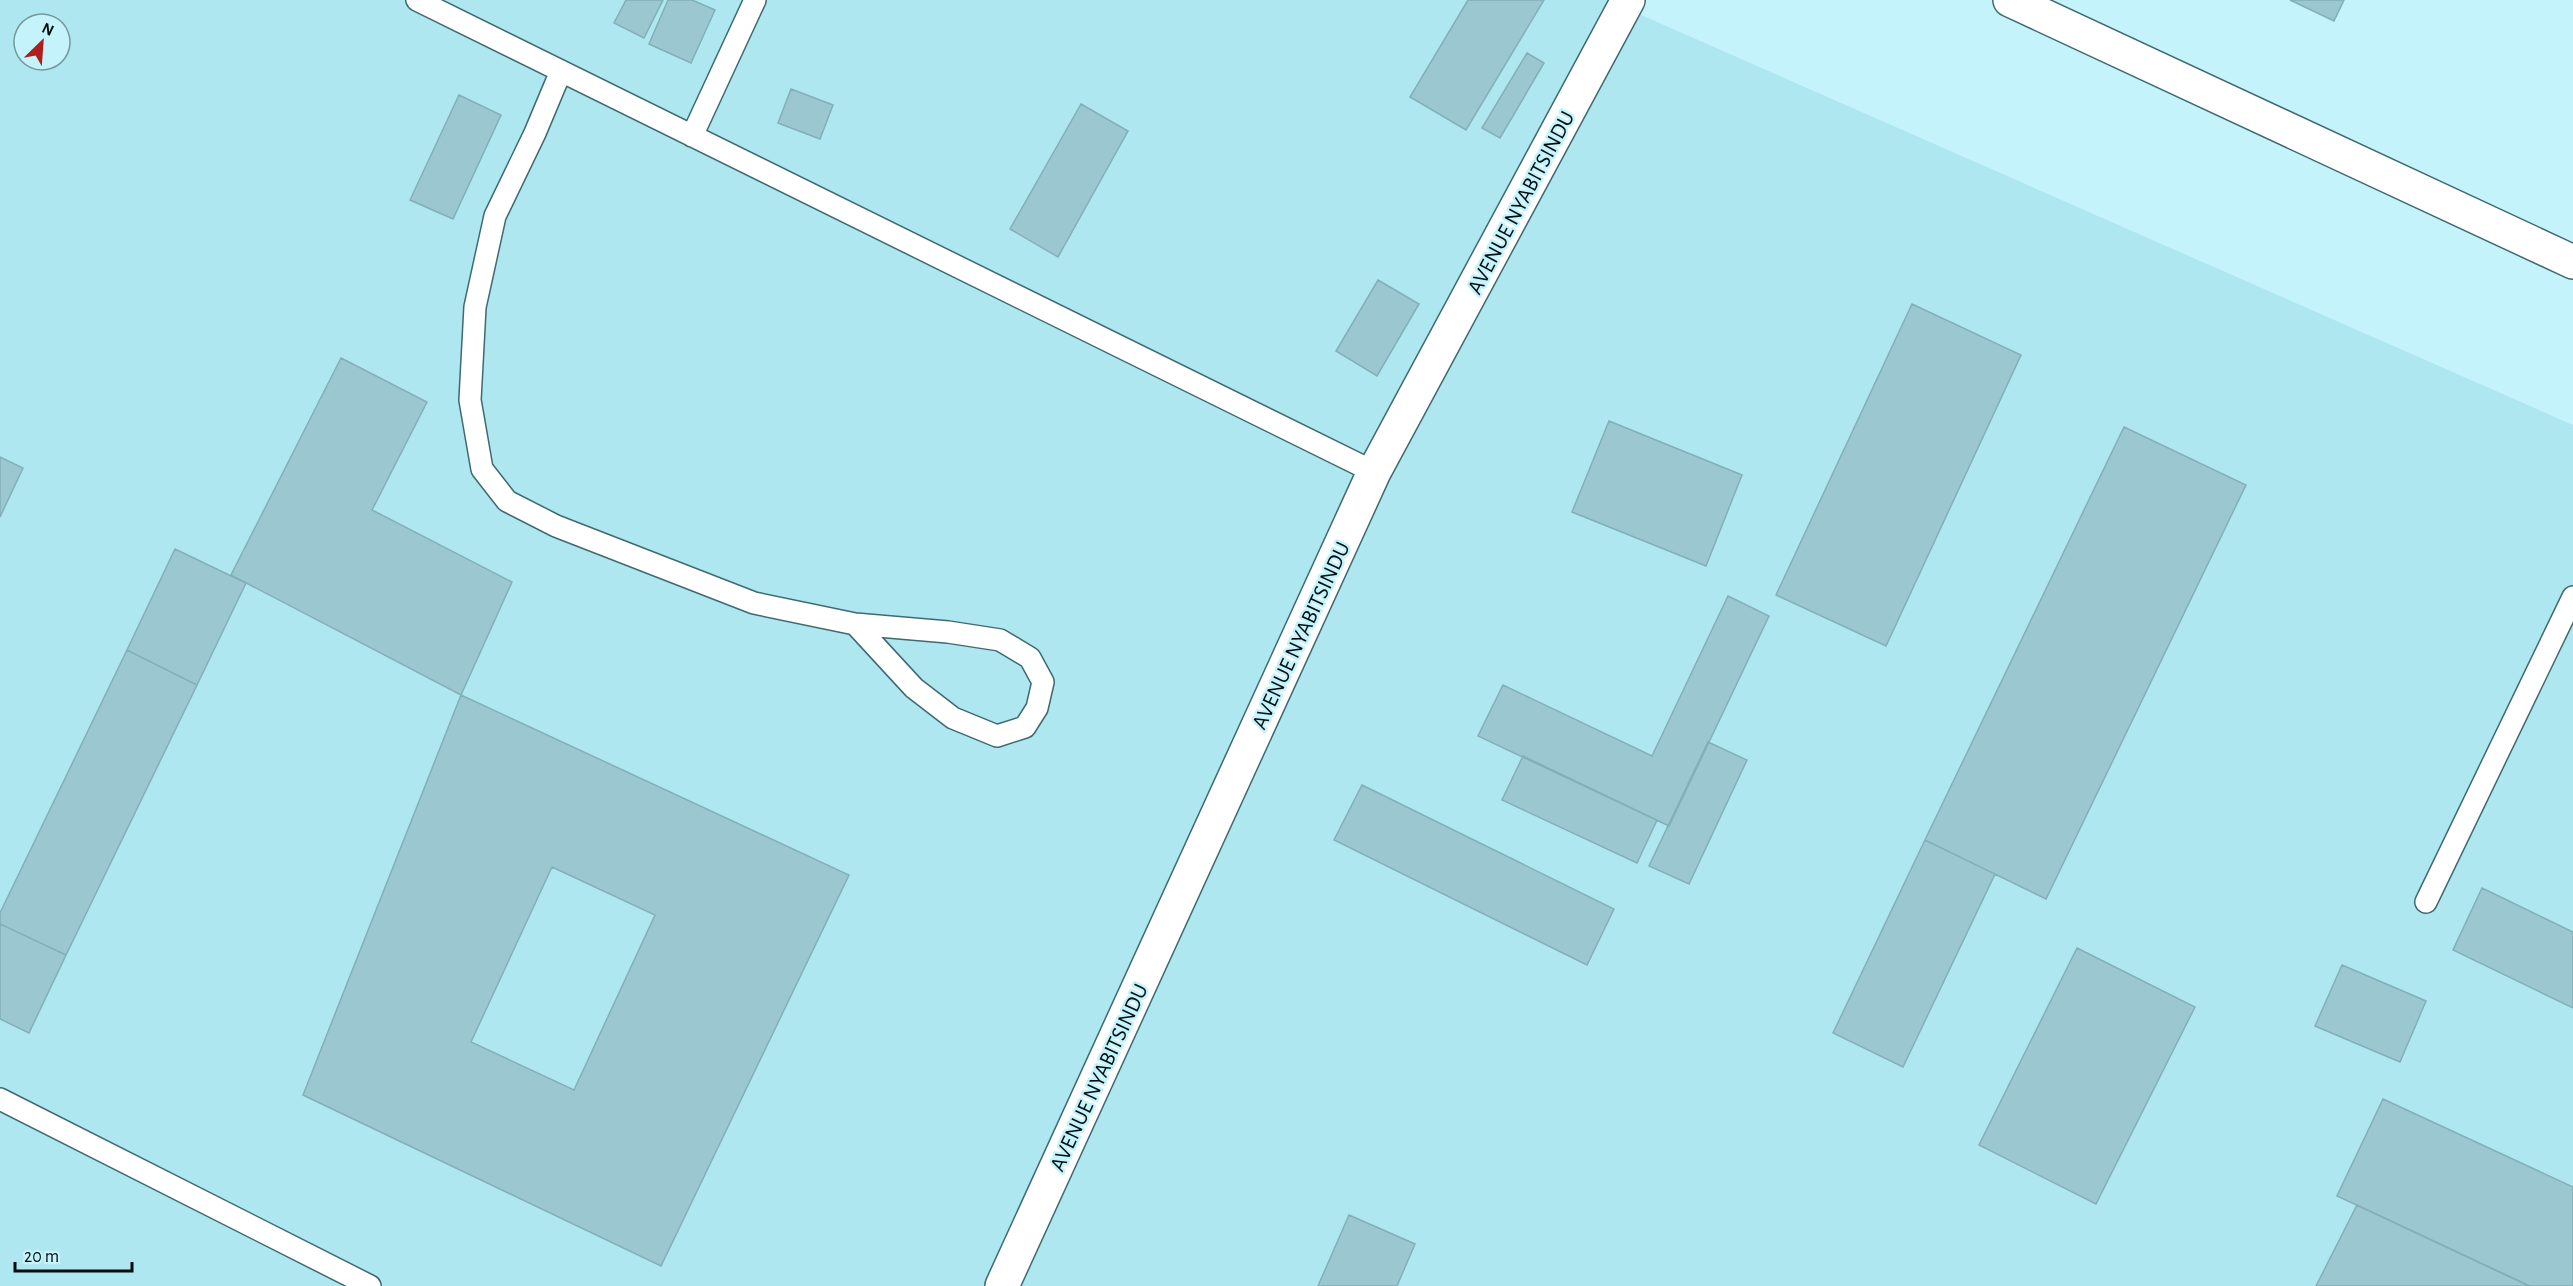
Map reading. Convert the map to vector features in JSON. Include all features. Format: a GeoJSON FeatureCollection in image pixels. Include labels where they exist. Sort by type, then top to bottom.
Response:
{"type":"FeatureCollection","features":[{"type":"Feature","properties":{"kind":"street","name":"AVENUE NYABITSINDU"},"geometry":{"type":"LineString","coordinates":[[1002,1286],[1374,472],[1628,0]]}},
{"type":"Feature","properties":{"kind":"street"},"geometry":{"type":"LineString","coordinates":[[2010,0],[2573,261]]}},
{"type":"Feature","properties":{"kind":"lane"},"geometry":{"type":"LineString","coordinates":[[417,0],[1374,472]]}},
{"type":"Feature","properties":{"kind":"lane"},"geometry":{"type":"LineString","coordinates":[[692,136],[755,0]]}},
{"type":"Feature","properties":{"kind":"lane"},"geometry":{"type":"LineString","coordinates":[[561,71],[535,133],[495,216],[475,307],[470,400],[482,469],[507,501],[556,526],[754,603],[855,624],[948,632],[1000,640],[1030,658],[1043,682],[1037,708],[1025,727],[997,736],[953,718],[914,688],[855,624]]}},
{"type":"Feature","properties":{"kind":"lane"},"geometry":{"type":"LineString","coordinates":[[2426,902],[2573,597]]}},
{"type":"Feature","properties":{"kind":"lane"},"geometry":{"type":"LineString","coordinates":[[0,1099],[370,1286]]}},
{"type":"Feature","properties":{"kind":"shaded area"},"geometry":{"type":"Polygon","coordinates":[[[0,0],[1607,0],[2573,425],[2573,1286],[0,1286],[0,0]]]}},
{"type":"Feature","properties":{"kind":"building"},"geometry":{"type":"Polygon","coordinates":[[[626,0],[663,0],[644,38],[614,23],[626,0]]]}},
{"type":"Feature","properties":{"kind":"building"},"geometry":{"type":"Polygon","coordinates":[[[668,0],[692,0],[715,10],[691,63],[649,44],[668,0]]]}},
{"type":"Feature","properties":{"kind":"building"},"geometry":{"type":"Polygon","coordinates":[[[1468,0],[1544,0],[1466,130],[1410,97],[1468,0]]]}},
{"type":"Feature","properties":{"kind":"building"},"geometry":{"type":"Polygon","coordinates":[[[2290,0],[2344,0],[2334,21],[2290,0]]]}},
{"type":"Feature","properties":{"kind":"building"},"geometry":{"type":"Polygon","coordinates":[[[1527,53],[1544,63],[1500,138],[1482,128],[1527,53]]]}},
{"type":"Feature","properties":{"kind":"building"},"geometry":{"type":"Polygon","coordinates":[[[791,89],[833,105],[820,139],[778,123],[791,89]]]}},
{"type":"Feature","properties":{"kind":"building"},"geometry":{"type":"Polygon","coordinates":[[[459,95],[501,115],[453,219],[410,200],[459,95]]]}},
{"type":"Feature","properties":{"kind":"building"},"geometry":{"type":"Polygon","coordinates":[[[1081,104],[1128,131],[1058,257],[1010,229],[1081,104]]]}},
{"type":"Feature","properties":{"kind":"building"},"geometry":{"type":"Polygon","coordinates":[[[1378,280],[1419,304],[1377,376],[1336,351],[1378,280]]]}},
{"type":"Feature","properties":{"kind":"building"},"geometry":{"type":"Polygon","coordinates":[[[1912,304],[2021,355],[1886,646],[1776,595],[1912,304]]]}},
{"type":"Feature","properties":{"kind":"building"},"geometry":{"type":"Polygon","coordinates":[[[341,358],[427,402],[372,510],[512,582],[461,695],[231,575],[341,358]]]}},
{"type":"Feature","properties":{"kind":"building"},"geometry":{"type":"Polygon","coordinates":[[[1609,421],[1742,475],[1706,566],[1572,512],[1609,421]]]}},
{"type":"Feature","properties":{"kind":"building"},"geometry":{"type":"Polygon","coordinates":[[[2124,427],[2246,485],[2046,899],[1925,840],[2124,427]]]}},
{"type":"Feature","properties":{"kind":"building"},"geometry":{"type":"Polygon","coordinates":[[[0,457],[23,468],[0,517],[0,457]]]}},
{"type":"Feature","properties":{"kind":"building"},"geometry":{"type":"Polygon","coordinates":[[[175,549],[246,583],[197,685],[127,650],[175,549]]]}},
{"type":"Feature","properties":{"kind":"building"},"geometry":{"type":"Polygon","coordinates":[[[1728,596],[1769,616],[1669,826],[1478,736],[1503,685],[1652,756],[1728,596]]]}},
{"type":"Feature","properties":{"kind":"building"},"geometry":{"type":"Polygon","coordinates":[[[127,650],[197,685],[66,955],[0,924],[0,913],[127,650]]]}},
{"type":"Feature","properties":{"kind":"building"},"geometry":{"type":"Polygon","coordinates":[[[461,695],[849,875],[661,1266],[303,1095],[461,695]],[[552,867],[471,1042],[574,1090],[655,915],[552,867]]]}},
{"type":"Feature","properties":{"kind":"building"},"geometry":{"type":"Polygon","coordinates":[[[1708,742],[1747,760],[1689,884],[1649,866],[1708,742]]]}},
{"type":"Feature","properties":{"kind":"building"},"geometry":{"type":"Polygon","coordinates":[[[1523,756],[1657,820],[1637,863],[1502,800],[1523,756]]]}},
{"type":"Feature","properties":{"kind":"building"},"geometry":{"type":"Polygon","coordinates":[[[1362,785],[1614,909],[1587,965],[1334,840],[1362,785]]]}},
{"type":"Feature","properties":{"kind":"building"},"geometry":{"type":"Polygon","coordinates":[[[1925,840],[1995,874],[1903,1067],[1833,1033],[1925,840]]]}},
{"type":"Feature","properties":{"kind":"building"},"geometry":{"type":"Polygon","coordinates":[[[2482,888],[2573,932],[2573,1008],[2453,950],[2482,888]]]}},
{"type":"Feature","properties":{"kind":"building"},"geometry":{"type":"Polygon","coordinates":[[[0,924],[66,955],[29,1033],[0,1019],[0,924]]]}},
{"type":"Feature","properties":{"kind":"building"},"geometry":{"type":"Polygon","coordinates":[[[2077,948],[2195,1007],[2096,1204],[1979,1145],[2077,948]]]}},
{"type":"Feature","properties":{"kind":"building"},"geometry":{"type":"Polygon","coordinates":[[[2342,965],[2426,1001],[2400,1062],[2315,1026],[2342,965]]]}},
{"type":"Feature","properties":{"kind":"building"},"geometry":{"type":"Polygon","coordinates":[[[2383,1099],[2573,1187],[2573,1286],[2529,1286],[2337,1196],[2383,1099]]]}},
{"type":"Feature","properties":{"kind":"building"},"geometry":{"type":"Polygon","coordinates":[[[2357,1205],[2530,1286],[2316,1286],[2357,1205]]]}},
{"type":"Feature","properties":{"kind":"building"},"geometry":{"type":"Polygon","coordinates":[[[1349,1215],[1415,1244],[1397,1286],[1318,1286],[1349,1215]]]}}]}
